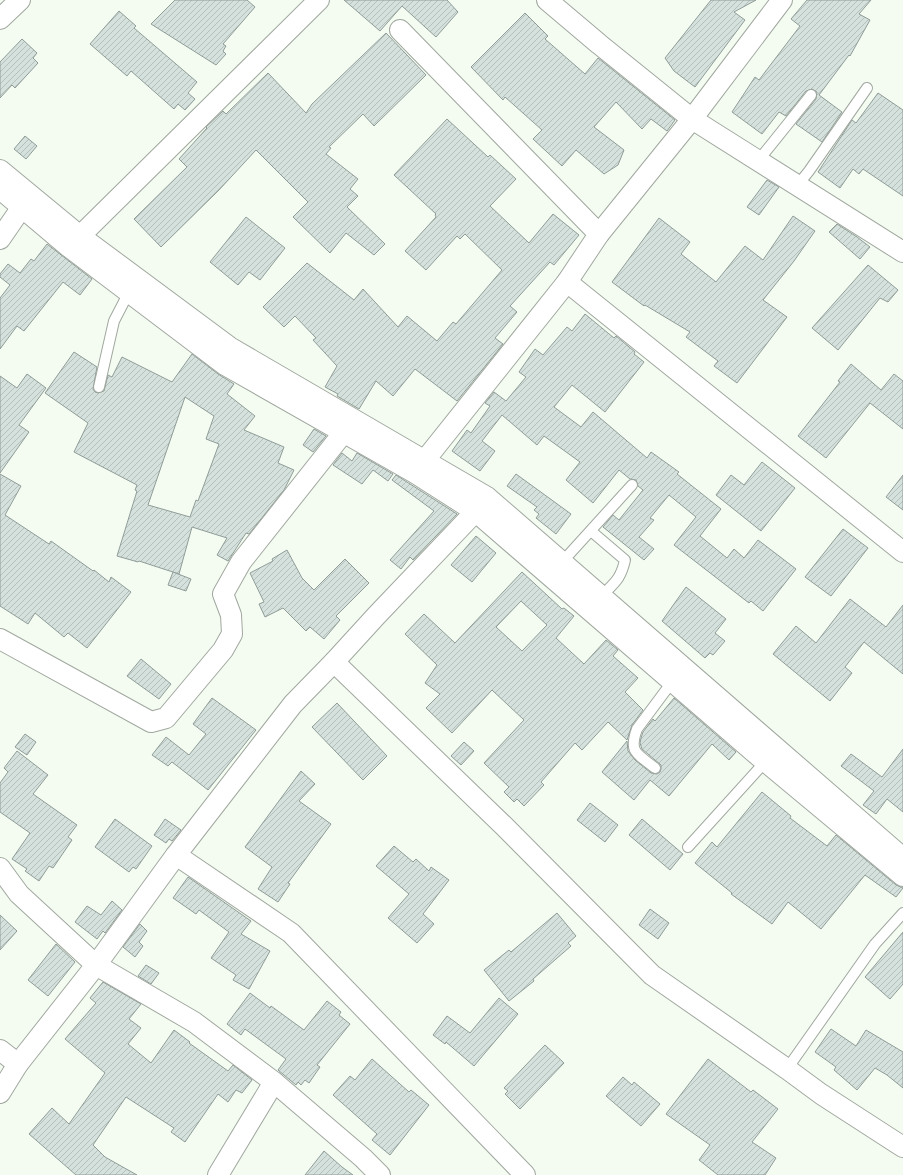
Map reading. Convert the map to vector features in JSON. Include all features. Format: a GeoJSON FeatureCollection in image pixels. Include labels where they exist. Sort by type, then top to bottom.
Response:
{"type":"FeatureCollection","features":[{"type":"Feature","properties":{"kind":"street"},"geometry":{"type":"LineString","coordinates":[[0,19],[20,0]]}},
{"type":"Feature","properties":{"kind":"street"},"geometry":{"type":"LineString","coordinates":[[80,236],[319,0]]}},
{"type":"Feature","properties":{"kind":"street"},"geometry":{"type":"LineString","coordinates":[[547,0],[598,44],[692,119],[903,252]]}},
{"type":"Feature","properties":{"kind":"street"},"geometry":{"type":"LineString","coordinates":[[426,460],[566,282],[599,234],[692,119],[782,0]]}},
{"type":"Feature","properties":{"kind":"street"},"geometry":{"type":"LineString","coordinates":[[400,30],[599,234]]}},
{"type":"Feature","properties":{"kind":"street"},"geometry":{"type":"LineString","coordinates":[[0,170],[80,236],[231,348],[487,496],[563,561],[596,604],[672,682],[765,762],[903,876]]}},
{"type":"Feature","properties":{"kind":"street"},"geometry":{"type":"LineString","coordinates":[[0,190],[69,247],[225,365],[415,473],[475,512],[596,604],[903,858]]}},
{"type":"Feature","properties":{"kind":"street"},"geometry":{"type":"LineString","coordinates":[[0,240],[22,207]]}},
{"type":"Feature","properties":{"kind":"street"},"geometry":{"type":"LineString","coordinates":[[566,282],[903,552]]}},
{"type":"Feature","properties":{"kind":"street"},"geometry":{"type":"LineString","coordinates":[[0,639],[151,722],[166,718],[223,650],[232,634],[231,615],[223,594],[241,562],[344,432]]}},
{"type":"Feature","properties":{"kind":"street"},"geometry":{"type":"LineString","coordinates":[[0,1092],[18,1064],[96,965],[176,855],[293,704],[475,512]]}},
{"type":"Feature","properties":{"kind":"street"},"geometry":{"type":"LineString","coordinates":[[334,662],[504,826],[652,975],[821,1094],[903,1147]]}},
{"type":"Feature","properties":{"kind":"street"},"geometry":{"type":"LineString","coordinates":[[176,855],[291,933],[525,1175]]}},
{"type":"Feature","properties":{"kind":"street"},"geometry":{"type":"LineString","coordinates":[[0,868],[19,894],[96,965],[194,1022],[274,1082],[363,1158],[380,1175]]}},
{"type":"Feature","properties":{"kind":"street"},"geometry":{"type":"LineString","coordinates":[[0,1050],[18,1064]]}},
{"type":"Feature","properties":{"kind":"street"},"geometry":{"type":"LineString","coordinates":[[218,1175],[274,1082]]}},
{"type":"Feature","properties":{"kind":"lane"},"geometry":{"type":"LineString","coordinates":[[797,186],[810,171],[867,88]]}},
{"type":"Feature","properties":{"kind":"lane"},"geometry":{"type":"LineString","coordinates":[[758,161],[811,95]]}},
{"type":"Feature","properties":{"kind":"lane"},"geometry":{"type":"LineString","coordinates":[[99,387],[114,321],[129,292]]}},
{"type":"Feature","properties":{"kind":"lane"},"geometry":{"type":"LineString","coordinates":[[563,561],[632,485]]}},
{"type":"Feature","properties":{"kind":"lane"},"geometry":{"type":"LineString","coordinates":[[591,531],[625,560],[622,573],[614,585],[596,604]]}},
{"type":"Feature","properties":{"kind":"lane"},"geometry":{"type":"LineString","coordinates":[[655,768],[635,751],[633,745],[634,738],[637,729],[672,682]]}},
{"type":"Feature","properties":{"kind":"lane"},"geometry":{"type":"LineString","coordinates":[[688,847],[765,762]]}},
{"type":"Feature","properties":{"kind":"lane"},"geometry":{"type":"LineString","coordinates":[[787,1069],[875,944],[903,913]]}},
{"type":"Feature","properties":{"kind":"building"},"geometry":{"type":"Polygon","coordinates":[[[175,0],[247,0],[255,7],[223,44],[226,46],[223,51],[226,54],[216,65],[151,24],[175,0]]]}},
{"type":"Feature","properties":{"kind":"building"},"geometry":{"type":"Polygon","coordinates":[[[344,0],[447,0],[458,12],[436,37],[402,6],[380,31],[344,0]]]}},
{"type":"Feature","properties":{"kind":"building"},"geometry":{"type":"Polygon","coordinates":[[[711,0],[756,0],[734,12],[745,20],[695,87],[674,71],[665,58],[711,0]]]}},
{"type":"Feature","properties":{"kind":"building"},"geometry":{"type":"Polygon","coordinates":[[[807,0],[871,0],[859,14],[870,20],[850,56],[849,55],[819,95],[842,112],[822,142],[796,124],[816,99],[817,92],[812,89],[806,91],[786,116],[779,112],[762,134],[732,112],[755,77],[759,80],[800,26],[791,19],[807,0]]]}},
{"type":"Feature","properties":{"kind":"building"},"geometry":{"type":"Polygon","coordinates":[[[119,11],[136,26],[134,28],[197,82],[188,93],[195,99],[185,110],[178,104],[174,109],[131,71],[127,76],[90,44],[119,11]]]}},
{"type":"Feature","properties":{"kind":"building"},"geometry":{"type":"Polygon","coordinates":[[[525,13],[548,36],[545,39],[585,74],[598,58],[675,120],[667,131],[651,119],[642,129],[616,102],[594,127],[624,150],[618,165],[604,174],[576,150],[562,166],[533,139],[542,130],[505,97],[503,100],[471,67],[525,13]]]}},
{"type":"Feature","properties":{"kind":"building"},"geometry":{"type":"Polygon","coordinates":[[[386,33],[426,75],[374,126],[363,114],[329,147],[331,148],[326,154],[358,179],[350,189],[358,196],[347,207],[385,244],[374,255],[346,233],[330,253],[293,217],[308,202],[256,150],[219,190],[161,247],[134,219],[187,167],[179,159],[207,128],[206,127],[223,111],[226,114],[268,73],[306,113],[312,104],[386,33]]]}},
{"type":"Feature","properties":{"kind":"building"},"geometry":{"type":"Polygon","coordinates":[[[22,39],[37,53],[33,58],[38,63],[15,88],[12,85],[0,98],[0,62],[22,39]]]}},
{"type":"Feature","properties":{"kind":"building"},"geometry":{"type":"Polygon","coordinates":[[[878,93],[903,110],[903,196],[863,169],[859,174],[853,169],[840,188],[818,172],[852,120],[856,123],[878,93]]]}},
{"type":"Feature","properties":{"kind":"building"},"geometry":{"type":"Polygon","coordinates":[[[447,119],[488,157],[490,155],[516,179],[490,206],[529,243],[553,214],[579,235],[554,265],[550,262],[510,306],[517,312],[495,338],[503,344],[457,401],[415,369],[393,396],[376,381],[359,409],[325,387],[337,366],[313,340],[316,338],[295,316],[284,327],[263,307],[307,263],[354,300],[363,289],[398,327],[407,316],[437,341],[453,322],[456,324],[502,270],[465,234],[460,239],[457,236],[426,270],[405,251],[436,217],[436,214],[394,175],[447,119]]]}},
{"type":"Feature","properties":{"kind":"building"},"geometry":{"type":"Polygon","coordinates":[[[25,136],[37,146],[26,159],[14,149],[25,136]]]}},
{"type":"Feature","properties":{"kind":"building"},"geometry":{"type":"Polygon","coordinates":[[[767,180],[779,187],[759,215],[747,207],[767,180]]]}},
{"type":"Feature","properties":{"kind":"building"},"geometry":{"type":"Polygon","coordinates":[[[793,216],[815,231],[794,261],[763,300],[787,317],[737,383],[714,366],[718,361],[686,337],[690,332],[645,305],[644,306],[612,282],[659,218],[690,242],[681,254],[716,282],[745,246],[763,260],[793,216]]]}},
{"type":"Feature","properties":{"kind":"building"},"geometry":{"type":"Polygon","coordinates":[[[246,217],[285,248],[260,280],[249,272],[238,285],[210,262],[246,217]]]}},
{"type":"Feature","properties":{"kind":"building"},"geometry":{"type":"Polygon","coordinates":[[[837,224],[870,247],[860,259],[829,232],[837,224]]]}},
{"type":"Feature","properties":{"kind":"building"},"geometry":{"type":"Polygon","coordinates":[[[47,244],[92,279],[80,295],[63,282],[24,331],[17,326],[0,349],[0,298],[10,285],[0,277],[0,274],[8,264],[20,273],[31,259],[34,261],[47,244]]]}},
{"type":"Feature","properties":{"kind":"building"},"geometry":{"type":"Polygon","coordinates":[[[868,265],[898,290],[888,302],[880,298],[838,350],[812,328],[868,265]]]}},
{"type":"Feature","properties":{"kind":"building"},"geometry":{"type":"Polygon","coordinates":[[[585,314],[614,338],[616,336],[635,352],[634,354],[644,362],[605,412],[572,385],[554,407],[581,427],[593,412],[647,458],[651,452],[679,472],[677,474],[721,509],[700,536],[727,558],[734,549],[744,558],[758,540],[796,569],[763,611],[751,601],[749,603],[674,545],[696,517],[669,495],[650,518],[654,520],[639,537],[654,549],[644,560],[603,527],[613,515],[619,520],[643,490],[638,486],[636,480],[630,479],[619,470],[593,503],[566,480],[580,462],[544,436],[537,445],[502,415],[482,441],[495,451],[480,471],[452,451],[467,430],[471,433],[490,406],[485,403],[494,392],[506,401],[526,377],[519,372],[535,349],[543,355],[567,327],[572,331],[585,314]]]}},
{"type":"Feature","properties":{"kind":"building"},"geometry":{"type":"Polygon","coordinates":[[[74,352],[97,367],[93,389],[98,393],[104,391],[108,375],[112,377],[122,357],[172,382],[192,354],[234,384],[227,394],[255,416],[244,430],[284,447],[278,463],[294,470],[284,490],[249,534],[246,533],[228,561],[217,555],[227,538],[192,527],[179,574],[139,561],[117,556],[137,491],[135,490],[137,485],[74,452],[88,423],[45,393],[74,352]],[[185,397],[148,505],[190,517],[196,500],[198,501],[219,444],[206,439],[214,416],[185,397]]]}},
{"type":"Feature","properties":{"kind":"building"},"geometry":{"type":"Polygon","coordinates":[[[851,364],[881,390],[894,374],[903,381],[903,429],[870,403],[826,458],[798,436],[840,382],[838,381],[851,364]]]}},
{"type":"Feature","properties":{"kind":"building"},"geometry":{"type":"Polygon","coordinates":[[[27,374],[46,388],[19,425],[29,432],[0,473],[0,376],[17,388],[27,374]]]}},
{"type":"Feature","properties":{"kind":"building"},"geometry":{"type":"Polygon","coordinates":[[[314,429],[326,436],[313,452],[303,445],[314,429]]]}},
{"type":"Feature","properties":{"kind":"building"},"geometry":{"type":"Polygon","coordinates":[[[342,453],[352,461],[357,453],[393,474],[388,481],[373,470],[362,484],[333,465],[342,453]]]}},
{"type":"Feature","properties":{"kind":"building"},"geometry":{"type":"Polygon","coordinates":[[[762,462],[795,488],[761,531],[716,495],[731,475],[744,485],[762,462]]]}},
{"type":"Feature","properties":{"kind":"building"},"geometry":{"type":"Polygon","coordinates":[[[0,474],[21,486],[5,515],[49,544],[51,541],[109,582],[111,577],[131,592],[87,648],[68,633],[64,637],[35,613],[28,624],[0,606],[0,474]]]}},
{"type":"Feature","properties":{"kind":"building"},"geometry":{"type":"Polygon","coordinates":[[[516,474],[571,514],[556,534],[536,518],[539,514],[534,510],[537,507],[507,486],[516,474]]]}},
{"type":"Feature","properties":{"kind":"building"},"geometry":{"type":"Polygon","coordinates":[[[396,475],[457,514],[413,560],[410,557],[401,569],[390,560],[434,511],[392,480],[396,475]]]}},
{"type":"Feature","properties":{"kind":"building"},"geometry":{"type":"Polygon","coordinates":[[[903,475],[903,510],[886,497],[903,475]]]}},
{"type":"Feature","properties":{"kind":"building"},"geometry":{"type":"Polygon","coordinates":[[[843,529],[868,548],[831,596],[805,577],[843,529]]]}},
{"type":"Feature","properties":{"kind":"building"},"geometry":{"type":"Polygon","coordinates":[[[476,536],[496,553],[472,582],[451,565],[476,536]]]}},
{"type":"Feature","properties":{"kind":"building"},"geometry":{"type":"Polygon","coordinates":[[[287,550],[302,578],[314,590],[345,559],[369,583],[336,616],[340,620],[324,639],[310,627],[306,631],[283,608],[265,617],[259,604],[264,602],[250,573],[273,561],[272,559],[287,550]]]}},
{"type":"Feature","properties":{"kind":"building"},"geometry":{"type":"Polygon","coordinates":[[[173,572],[191,579],[186,591],[168,585],[173,572]]]}},
{"type":"Feature","properties":{"kind":"building"},"geometry":{"type":"Polygon","coordinates":[[[522,572],[562,609],[564,608],[574,616],[556,638],[584,664],[606,640],[618,650],[613,656],[638,678],[625,692],[643,710],[632,725],[627,740],[608,722],[582,750],[575,743],[541,782],[544,785],[524,806],[517,799],[514,802],[504,792],[509,787],[484,763],[524,720],[492,690],[452,733],[426,708],[440,694],[425,683],[437,665],[405,634],[424,614],[455,643],[522,572]],[[521,601],[496,627],[522,651],[547,625],[521,601]]]}},
{"type":"Feature","properties":{"kind":"building"},"geometry":{"type":"Polygon","coordinates":[[[686,587],[726,619],[715,633],[725,641],[713,655],[710,653],[705,658],[662,621],[686,587]]]}},
{"type":"Feature","properties":{"kind":"building"},"geometry":{"type":"Polygon","coordinates":[[[850,599],[886,627],[903,605],[903,674],[864,642],[845,667],[852,673],[830,701],[773,654],[796,626],[816,643],[850,599]]]}},
{"type":"Feature","properties":{"kind":"building"},"geometry":{"type":"Polygon","coordinates":[[[141,659],[171,684],[159,699],[127,676],[141,659]]]}},
{"type":"Feature","properties":{"kind":"building"},"geometry":{"type":"Polygon","coordinates":[[[212,698],[256,730],[208,790],[172,762],[168,766],[152,755],[166,737],[189,755],[206,734],[193,724],[212,698]]]}},
{"type":"Feature","properties":{"kind":"building"},"geometry":{"type":"Polygon","coordinates":[[[674,698],[736,752],[729,760],[712,744],[669,796],[650,780],[634,800],[602,772],[627,741],[628,751],[635,760],[651,773],[657,774],[660,772],[661,765],[642,749],[640,743],[643,732],[653,719],[655,721],[674,698]]]}},
{"type":"Feature","properties":{"kind":"building"},"geometry":{"type":"Polygon","coordinates":[[[337,703],[387,756],[363,780],[312,727],[337,703]]]}},
{"type":"Feature","properties":{"kind":"building"},"geometry":{"type":"Polygon","coordinates":[[[25,734],[36,742],[27,755],[15,747],[25,734]]]}},
{"type":"Feature","properties":{"kind":"building"},"geometry":{"type":"Polygon","coordinates":[[[464,742],[474,751],[461,765],[451,756],[464,742]]]}},
{"type":"Feature","properties":{"kind":"building"},"geometry":{"type":"Polygon","coordinates":[[[903,749],[903,812],[887,799],[876,814],[863,805],[874,791],[841,766],[851,754],[882,777],[903,749]]]}},
{"type":"Feature","properties":{"kind":"building"},"geometry":{"type":"Polygon","coordinates":[[[17,751],[48,775],[33,794],[77,825],[68,837],[72,840],[53,868],[49,866],[39,881],[25,871],[27,869],[12,859],[30,833],[0,812],[0,783],[8,772],[4,768],[17,751]]]}},
{"type":"Feature","properties":{"kind":"building"},"geometry":{"type":"Polygon","coordinates":[[[301,771],[315,784],[299,801],[331,824],[288,883],[290,884],[278,902],[258,889],[272,867],[245,847],[301,771]]]}},
{"type":"Feature","properties":{"kind":"building"},"geometry":{"type":"Polygon","coordinates":[[[762,792],[791,816],[790,818],[827,846],[836,835],[896,885],[903,888],[896,897],[865,875],[821,929],[788,902],[772,924],[731,894],[732,893],[695,863],[712,842],[717,847],[762,792]]]}},
{"type":"Feature","properties":{"kind":"building"},"geometry":{"type":"Polygon","coordinates":[[[590,803],[618,825],[605,842],[577,820],[590,803]]]}},
{"type":"Feature","properties":{"kind":"building"},"geometry":{"type":"Polygon","coordinates":[[[115,819],[152,846],[136,869],[133,867],[129,872],[95,847],[115,819]]]}},
{"type":"Feature","properties":{"kind":"building"},"geometry":{"type":"Polygon","coordinates":[[[165,819],[181,830],[172,841],[169,839],[166,843],[154,835],[165,819]]]}},
{"type":"Feature","properties":{"kind":"building"},"geometry":{"type":"Polygon","coordinates":[[[642,819],[683,854],[670,870],[629,835],[642,819]]]}},
{"type":"Feature","properties":{"kind":"building"},"geometry":{"type":"Polygon","coordinates":[[[394,846],[413,862],[416,859],[429,871],[431,867],[449,880],[423,914],[434,924],[417,943],[388,918],[409,894],[376,866],[394,846]]]}},
{"type":"Feature","properties":{"kind":"building"},"geometry":{"type":"Polygon","coordinates":[[[188,877],[251,921],[241,934],[270,951],[249,989],[233,980],[236,975],[211,958],[229,932],[199,910],[196,914],[173,898],[188,877]]]}},
{"type":"Feature","properties":{"kind":"building"},"geometry":{"type":"Polygon","coordinates":[[[112,901],[122,910],[105,933],[103,931],[97,939],[75,922],[87,906],[101,915],[112,901]]]}},
{"type":"Feature","properties":{"kind":"building"},"geometry":{"type":"Polygon","coordinates":[[[650,909],[669,923],[658,939],[639,925],[650,909]]]}},
{"type":"Feature","properties":{"kind":"building"},"geometry":{"type":"Polygon","coordinates":[[[557,913],[576,936],[568,943],[571,946],[533,979],[534,981],[509,1001],[484,970],[509,950],[511,952],[557,913]]]}},
{"type":"Feature","properties":{"kind":"building"},"geometry":{"type":"Polygon","coordinates":[[[0,915],[17,931],[0,950],[0,915]]]}},
{"type":"Feature","properties":{"kind":"building"},"geometry":{"type":"Polygon","coordinates":[[[140,924],[147,931],[139,942],[143,946],[135,957],[123,947],[140,924]]]}},
{"type":"Feature","properties":{"kind":"building"},"geometry":{"type":"Polygon","coordinates":[[[903,932],[903,984],[890,999],[865,977],[903,932]]]}},
{"type":"Feature","properties":{"kind":"building"},"geometry":{"type":"Polygon","coordinates":[[[56,944],[75,962],[48,996],[28,980],[56,944]]]}},
{"type":"Feature","properties":{"kind":"building"},"geometry":{"type":"Polygon","coordinates":[[[146,965],[159,973],[151,984],[138,976],[146,965]]]}},
{"type":"Feature","properties":{"kind":"building"},"geometry":{"type":"Polygon","coordinates":[[[103,982],[141,1004],[129,1019],[141,1028],[128,1044],[151,1063],[174,1030],[190,1042],[189,1043],[228,1071],[233,1065],[252,1080],[242,1093],[236,1090],[228,1102],[218,1094],[185,1142],[171,1132],[174,1128],[126,1097],[93,1145],[105,1157],[137,1175],[76,1175],[29,1134],[52,1108],[69,1124],[105,1073],[65,1039],[96,1003],[90,998],[103,982]]]}},
{"type":"Feature","properties":{"kind":"building"},"geometry":{"type":"Polygon","coordinates":[[[250,993],[304,1030],[327,1001],[341,1012],[339,1015],[350,1024],[317,1065],[320,1067],[309,1083],[305,1080],[301,1085],[298,1082],[296,1085],[278,1070],[286,1059],[245,1029],[241,1035],[227,1024],[250,993]]]}},
{"type":"Feature","properties":{"kind":"building"},"geometry":{"type":"Polygon","coordinates":[[[499,998],[518,1014],[474,1066],[446,1042],[445,1044],[433,1035],[447,1016],[470,1033],[499,998]]]}},
{"type":"Feature","properties":{"kind":"building"},"geometry":{"type":"Polygon","coordinates":[[[831,1029],[856,1046],[866,1030],[903,1052],[903,1088],[887,1075],[875,1068],[857,1090],[834,1070],[836,1067],[815,1052],[831,1029]]]}},
{"type":"Feature","properties":{"kind":"building"},"geometry":{"type":"Polygon","coordinates":[[[545,1045],[564,1063],[520,1109],[505,1094],[508,1091],[504,1088],[545,1045]]]}},
{"type":"Feature","properties":{"kind":"building"},"geometry":{"type":"Polygon","coordinates":[[[372,1059],[409,1092],[411,1090],[429,1105],[390,1155],[372,1140],[377,1134],[333,1095],[350,1076],[355,1080],[372,1059]]]}},
{"type":"Feature","properties":{"kind":"building"},"geometry":{"type":"Polygon","coordinates":[[[708,1059],[751,1092],[753,1090],[778,1109],[752,1142],[776,1158],[765,1175],[718,1175],[699,1160],[710,1145],[666,1114],[708,1059]]]}},
{"type":"Feature","properties":{"kind":"building"},"geometry":{"type":"Polygon","coordinates":[[[623,1077],[632,1085],[634,1082],[660,1104],[641,1126],[606,1096],[623,1077]]]}},
{"type":"Feature","properties":{"kind":"building"},"geometry":{"type":"Polygon","coordinates":[[[324,1151],[342,1167],[353,1175],[305,1175],[324,1151]]]}}]}
